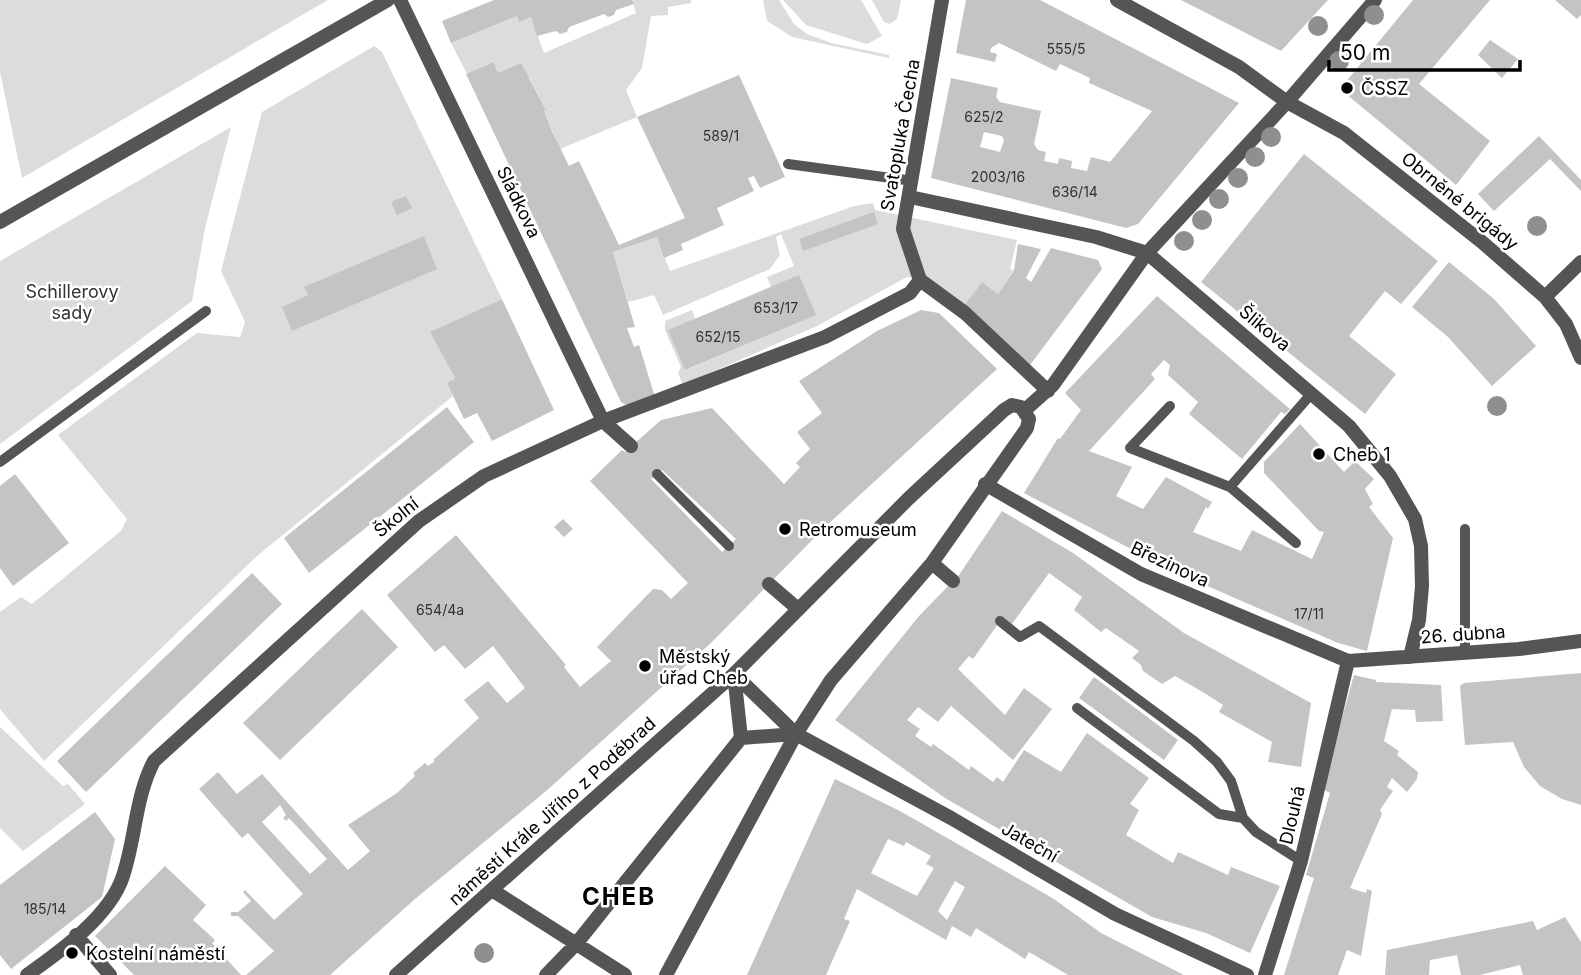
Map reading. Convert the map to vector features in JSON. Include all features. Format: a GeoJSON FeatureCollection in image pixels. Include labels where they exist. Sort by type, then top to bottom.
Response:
{"type":"FeatureCollection","features":[{"type":"Feature","properties":{"kind":"street"},"geometry":{"type":"LineString","coordinates":[[0,222],[388,0]]}},
{"type":"Feature","properties":{"kind":"street","name":"Sládkova"},"geometry":{"type":"LineString","coordinates":[[400,0],[603,421]]}},
{"type":"Feature","properties":{"kind":"street","name":"Svatopluka Čecha"},"geometry":{"type":"LineString","coordinates":[[920,280],[903,229],[942,0]]}},
{"type":"Feature","properties":{"kind":"street","name":"Obrněné brigády"},"geometry":{"type":"LineString","coordinates":[[1117,0],[1239,66],[1287,102],[1344,133],[1482,242],[1545,297],[1566,324],[1581,358]]}},
{"type":"Feature","properties":{"kind":"street"},"geometry":{"type":"LineString","coordinates":[[666,975],[796,734],[831,680],[932,563],[985,484],[1027,428],[1029,407],[1048,391],[1147,253],[1287,102],[1374,0]]}},
{"type":"Feature","properties":{"kind":"street","name":"Šlikova"},"geometry":{"type":"LineString","coordinates":[[910,197],[1049,227],[1147,253],[1312,393],[1368,445],[1415,519],[1421,546],[1422,586],[1419,620],[1410,657]]}},
{"type":"Feature","properties":{"kind":"street"},"geometry":{"type":"LineString","coordinates":[[1545,297],[1581,262]]}},
{"type":"Feature","properties":{"kind":"street"},"geometry":{"type":"LineString","coordinates":[[920,280],[965,313],[1048,391]]}},
{"type":"Feature","properties":{"kind":"street","name":"Školní"},"geometry":{"type":"LineString","coordinates":[[76,935],[102,914],[116,894],[124,873],[144,780],[155,761],[419,521],[484,476],[603,421],[825,337],[894,303],[910,293],[920,280]]}},
{"type":"Feature","properties":{"kind":"street","name":"náměstí Krále Jiřího z Poděbrad"},"geometry":{"type":"LineString","coordinates":[[396,975],[734,674],[1003,410],[1012,405],[1029,407]]}},
{"type":"Feature","properties":{"kind":"street"},"geometry":{"type":"LineString","coordinates":[[603,421],[631,446]]}},
{"type":"Feature","properties":{"kind":"street","name":"Březinova"},"geometry":{"type":"LineString","coordinates":[[985,484],[1140,574],[1348,661]]}},
{"type":"Feature","properties":{"kind":"street"},"geometry":{"type":"LineString","coordinates":[[932,563],[953,581]]}},
{"type":"Feature","properties":{"kind":"street"},"geometry":{"type":"LineString","coordinates":[[769,584],[798,609]]}},
{"type":"Feature","properties":{"kind":"street","name":"26. dubna"},"geometry":{"type":"LineString","coordinates":[[1348,661],[1519,649],[1581,640]]}},
{"type":"Feature","properties":{"kind":"street","name":"Dlouhá"},"geometry":{"type":"LineString","coordinates":[[1265,975],[1301,861],[1348,661]]}},
{"type":"Feature","properties":{"kind":"street"},"geometry":{"type":"LineString","coordinates":[[734,674],[796,734]]}},
{"type":"Feature","properties":{"kind":"street"},"geometry":{"type":"LineString","coordinates":[[546,975],[576,944],[741,738],[734,674]]}},
{"type":"Feature","properties":{"kind":"street"},"geometry":{"type":"LineString","coordinates":[[741,738],[796,734]]}},
{"type":"Feature","properties":{"kind":"street","name":"Jateční"},"geometry":{"type":"LineString","coordinates":[[796,734],[951,818],[1115,914],[1247,975]]}},
{"type":"Feature","properties":{"kind":"street"},"geometry":{"type":"LineString","coordinates":[[492,890],[625,975]]}},
{"type":"Feature","properties":{"kind":"street"},"geometry":{"type":"LineString","coordinates":[[27,975],[76,935],[110,975]]}},
{"type":"Feature","properties":{"kind":"lane"},"geometry":{"type":"LineString","coordinates":[[788,163],[913,181]]}},
{"type":"Feature","properties":{"kind":"lane"},"geometry":{"type":"LineString","coordinates":[[0,462],[205,311]]}},
{"type":"Feature","properties":{"kind":"lane"},"geometry":{"type":"LineString","coordinates":[[1230,487],[1312,393]]}},
{"type":"Feature","properties":{"kind":"lane"},"geometry":{"type":"LineString","coordinates":[[1170,406],[1130,448],[1230,487],[1296,543]]}},
{"type":"Feature","properties":{"kind":"lane"},"geometry":{"type":"LineString","coordinates":[[657,474],[729,545]]}},
{"type":"Feature","properties":{"kind":"lane"},"geometry":{"type":"LineString","coordinates":[[1465,529],[1465,652]]}},
{"type":"Feature","properties":{"kind":"lane"},"geometry":{"type":"LineString","coordinates":[[1000,621],[1020,637],[1039,626],[1194,741],[1217,762],[1231,781],[1243,818],[1256,832],[1301,861]]}},
{"type":"Feature","properties":{"kind":"lane"},"geometry":{"type":"LineString","coordinates":[[1077,708],[1219,814],[1243,818]]}},
{"type":"Feature","properties":{"kind":"green space"},"geometry":{"type":"Polygon","coordinates":[[[0,0],[328,0],[22,178],[0,72],[0,0]]]}},
{"type":"Feature","properties":{"kind":"green space"},"geometry":{"type":"Polygon","coordinates":[[[632,0],[691,0],[691,3],[668,7],[668,15],[651,16],[642,68],[626,90],[637,117],[560,149],[544,111],[546,110],[529,77],[498,73],[492,62],[467,74],[451,43],[517,16],[520,21],[531,17],[544,53],[636,13],[632,0]]]}},
{"type":"Feature","properties":{"kind":"green space"},"geometry":{"type":"Polygon","coordinates":[[[763,0],[779,0],[794,24],[807,34],[831,43],[889,55],[889,58],[792,37],[767,21],[763,0]]]}},
{"type":"Feature","properties":{"kind":"green space"},"geometry":{"type":"Polygon","coordinates":[[[783,0],[861,0],[882,36],[867,44],[806,25],[783,0]]]}},
{"type":"Feature","properties":{"kind":"green space"},"geometry":{"type":"Polygon","coordinates":[[[872,0],[901,0],[897,19],[890,24],[884,22],[872,0]]]}},
{"type":"Feature","properties":{"kind":"green space"},"geometry":{"type":"Polygon","coordinates":[[[374,46],[382,52],[502,299],[431,332],[455,378],[447,383],[453,396],[257,556],[44,761],[0,709],[0,612],[21,597],[32,604],[121,531],[127,519],[58,435],[197,333],[240,337],[245,322],[221,271],[262,112],[374,46]]]}},
{"type":"Feature","properties":{"kind":"green space","name":"Schillerovy sady"},"geometry":{"type":"Polygon","coordinates":[[[231,127],[205,228],[192,301],[0,444],[0,261],[231,127]]]}},
{"type":"Feature","properties":{"kind":"green space"},"geometry":{"type":"Polygon","coordinates":[[[873,203],[875,210],[1017,240],[1010,269],[1013,270],[998,294],[982,282],[964,306],[921,279],[907,277],[817,326],[655,397],[682,383],[678,373],[681,367],[665,330],[665,321],[692,310],[695,319],[669,331],[686,370],[815,315],[771,287],[767,277],[794,266],[781,234],[776,237],[780,255],[770,269],[663,315],[654,295],[628,302],[613,252],[657,237],[670,271],[854,206],[873,203]]]}},
{"type":"Feature","properties":{"kind":"green space"},"geometry":{"type":"Polygon","coordinates":[[[0,727],[63,786],[68,784],[85,804],[23,851],[0,828],[0,727]]]}},
{"type":"Feature","properties":{"kind":"building"},"geometry":{"type":"Polygon","coordinates":[[[494,0],[632,0],[634,4],[616,10],[614,15],[608,17],[604,14],[569,27],[567,32],[560,34],[556,31],[537,36],[531,17],[519,22],[517,16],[451,43],[442,21],[494,0]]]}},
{"type":"Feature","properties":{"kind":"building"},"geometry":{"type":"Polygon","coordinates":[[[966,0],[1040,0],[1239,103],[1138,224],[1126,228],[931,178],[951,78],[998,88],[996,97],[1000,102],[1041,111],[1034,144],[1038,150],[1046,152],[1044,161],[1058,164],[1059,158],[1072,161],[1071,168],[1087,171],[1091,157],[1110,162],[1152,111],[1089,83],[1090,78],[1060,64],[1056,71],[999,43],[991,48],[990,52],[997,54],[995,62],[956,53],[966,0]],[[984,132],[980,147],[1000,152],[1004,140],[1002,136],[984,132]]]}},
{"type":"Feature","properties":{"kind":"building"},"geometry":{"type":"Polygon","coordinates":[[[1181,0],[1328,0],[1281,51],[1181,0]]]}},
{"type":"Feature","properties":{"kind":"building"},"geometry":{"type":"Polygon","coordinates":[[[1413,0],[1490,0],[1419,84],[1490,141],[1456,185],[1340,89],[1413,0]]]}},
{"type":"Feature","properties":{"kind":"building"},"geometry":{"type":"Polygon","coordinates":[[[1555,0],[1581,0],[1581,15],[1577,19],[1555,0]]]}},
{"type":"Feature","properties":{"kind":"building"},"geometry":{"type":"Polygon","coordinates":[[[1490,40],[1518,59],[1502,78],[1478,55],[1490,40]]]}},
{"type":"Feature","properties":{"kind":"building"},"geometry":{"type":"Polygon","coordinates":[[[493,62],[498,73],[521,63],[546,110],[544,111],[552,131],[569,166],[579,161],[619,245],[685,218],[637,117],[739,75],[785,177],[760,188],[754,176],[748,178],[754,191],[717,208],[724,225],[681,244],[683,250],[664,258],[657,237],[613,252],[635,327],[627,328],[634,347],[639,345],[655,397],[626,405],[621,402],[466,74],[493,62]]]}},
{"type":"Feature","properties":{"kind":"building"},"geometry":{"type":"Polygon","coordinates":[[[1539,136],[1581,180],[1581,191],[1550,159],[1494,211],[1478,194],[1539,136]]]}},
{"type":"Feature","properties":{"kind":"building"},"geometry":{"type":"Polygon","coordinates":[[[1304,154],[1438,261],[1401,304],[1385,291],[1349,336],[1396,374],[1365,414],[1201,282],[1304,154]]]}},
{"type":"Feature","properties":{"kind":"building"},"geometry":{"type":"Polygon","coordinates":[[[406,196],[412,208],[397,215],[391,202],[406,196]]]}},
{"type":"Feature","properties":{"kind":"building"},"geometry":{"type":"Polygon","coordinates":[[[874,212],[878,224],[803,251],[799,239],[874,212]]]}},
{"type":"Feature","properties":{"kind":"building"},"geometry":{"type":"Polygon","coordinates":[[[424,236],[437,269],[292,331],[282,307],[308,295],[304,287],[424,236]]]}},
{"type":"Feature","properties":{"kind":"building"},"geometry":{"type":"Polygon","coordinates":[[[1018,244],[1041,249],[1026,278],[1031,282],[1051,248],[1098,260],[1102,269],[1030,365],[963,307],[982,282],[998,294],[1014,270],[1018,244]]]}},
{"type":"Feature","properties":{"kind":"building"},"geometry":{"type":"Polygon","coordinates":[[[1449,262],[1494,299],[1536,346],[1492,386],[1448,337],[1412,307],[1449,262]]]}},
{"type":"Feature","properties":{"kind":"building"},"geometry":{"type":"Polygon","coordinates":[[[799,275],[816,315],[685,370],[668,330],[799,275]]]}},
{"type":"Feature","properties":{"kind":"building"},"geometry":{"type":"Polygon","coordinates":[[[1157,296],[1290,409],[1285,414],[1281,412],[1242,459],[1189,414],[1198,402],[1168,375],[1170,365],[1164,360],[1151,374],[1155,379],[1089,451],[1132,467],[1116,496],[1120,498],[1143,509],[1166,477],[1212,502],[1208,509],[1206,507],[1193,532],[1241,551],[1252,530],[1312,559],[1324,532],[1319,531],[1264,473],[1264,462],[1300,424],[1344,472],[1355,461],[1374,479],[1365,489],[1373,504],[1369,507],[1393,538],[1367,651],[1338,643],[1173,571],[1024,493],[1058,438],[1060,439],[1081,410],[1065,393],[1157,296]]]}},
{"type":"Feature","properties":{"kind":"building"},"geometry":{"type":"Polygon","coordinates":[[[502,299],[554,410],[492,441],[477,413],[464,419],[447,383],[455,378],[430,332],[502,299]]]}},
{"type":"Feature","properties":{"kind":"building"},"geometry":{"type":"Polygon","coordinates":[[[921,310],[939,313],[997,369],[825,527],[712,642],[545,792],[415,899],[330,975],[246,975],[274,951],[238,916],[231,916],[231,912],[238,912],[251,901],[243,892],[245,890],[274,920],[303,894],[248,833],[242,838],[199,789],[218,772],[237,794],[262,774],[348,870],[370,851],[348,825],[397,793],[415,776],[413,773],[425,763],[428,766],[435,761],[433,760],[479,718],[464,700],[488,681],[507,703],[525,688],[493,646],[465,669],[444,645],[435,652],[387,595],[456,535],[566,665],[564,667],[580,687],[611,661],[597,647],[653,589],[662,590],[671,599],[688,583],[590,481],[622,450],[625,452],[661,420],[712,408],[784,484],[800,467],[796,463],[810,449],[797,432],[822,413],[799,381],[877,331],[921,310]],[[662,470],[651,479],[722,552],[736,539],[662,470]],[[280,805],[262,822],[310,874],[327,859],[289,818],[286,821],[283,818],[286,815],[280,805]]]}},
{"type":"Feature","properties":{"kind":"building"},"geometry":{"type":"Polygon","coordinates":[[[447,407],[474,442],[309,573],[284,538],[447,407]]]}},
{"type":"Feature","properties":{"kind":"building"},"geometry":{"type":"Polygon","coordinates":[[[15,474],[69,543],[13,586],[0,568],[0,486],[15,474]]]}},
{"type":"Feature","properties":{"kind":"building"},"geometry":{"type":"Polygon","coordinates":[[[1002,511],[1073,553],[1184,633],[1311,703],[1301,767],[1268,762],[1272,742],[1219,712],[1223,705],[1206,694],[1175,676],[1162,684],[1143,671],[1141,665],[1132,658],[1139,651],[1106,628],[1101,632],[1074,610],[1082,597],[1049,573],[1012,624],[1003,617],[973,659],[969,656],[958,669],[1005,715],[1024,688],[1052,709],[1013,760],[951,706],[938,722],[918,707],[907,720],[920,729],[915,736],[931,747],[933,744],[969,770],[971,766],[993,782],[997,777],[1003,782],[1024,750],[1061,772],[1087,733],[1149,778],[1130,804],[1139,810],[1126,835],[1173,863],[1178,852],[1228,875],[1231,867],[1280,886],[1250,953],[1206,933],[1152,917],[945,798],[835,720],[919,616],[959,575],[1002,511]]]}},
{"type":"Feature","properties":{"kind":"building"},"geometry":{"type":"Polygon","coordinates":[[[563,519],[573,529],[564,537],[554,527],[563,519]]]}},
{"type":"Feature","properties":{"kind":"building"},"geometry":{"type":"Polygon","coordinates":[[[252,573],[282,604],[86,792],[57,761],[252,573]]]}},
{"type":"Feature","properties":{"kind":"building"},"geometry":{"type":"Polygon","coordinates":[[[362,609],[398,647],[280,760],[243,723],[362,609]]]}},
{"type":"Feature","properties":{"kind":"building"},"geometry":{"type":"Polygon","coordinates":[[[1581,673],[1581,805],[1562,799],[1540,786],[1524,767],[1513,742],[1465,745],[1460,686],[1464,683],[1581,673]]]}},
{"type":"Feature","properties":{"kind":"building"},"geometry":{"type":"Polygon","coordinates":[[[1354,675],[1376,682],[1441,685],[1443,721],[1416,722],[1415,710],[1392,709],[1384,741],[1399,751],[1397,755],[1418,772],[1417,779],[1407,792],[1392,778],[1387,787],[1393,791],[1380,810],[1382,814],[1350,888],[1366,893],[1367,889],[1372,891],[1361,956],[1347,950],[1338,975],[1284,975],[1314,878],[1306,875],[1330,793],[1322,789],[1354,675]]]}},
{"type":"Feature","properties":{"kind":"building"},"geometry":{"type":"Polygon","coordinates":[[[1094,677],[1178,740],[1164,760],[1079,698],[1094,677]]]}},
{"type":"Feature","properties":{"kind":"building"},"geometry":{"type":"Polygon","coordinates":[[[835,779],[900,811],[1054,899],[1101,933],[1184,975],[1068,975],[1029,952],[1025,959],[976,928],[971,937],[952,926],[946,940],[857,889],[844,919],[850,921],[826,975],[747,975],[835,779]],[[888,839],[871,873],[917,896],[934,868],[926,864],[931,856],[906,842],[904,846],[888,839]],[[955,881],[938,911],[947,920],[965,887],[955,881]]]}},
{"type":"Feature","properties":{"kind":"building"},"geometry":{"type":"Polygon","coordinates":[[[95,812],[115,839],[102,897],[11,969],[0,955],[0,885],[95,812]]]}},
{"type":"Feature","properties":{"kind":"building"},"geometry":{"type":"Polygon","coordinates":[[[165,866],[206,905],[193,920],[213,938],[215,941],[212,943],[241,975],[134,975],[95,936],[165,866]]]}},
{"type":"Feature","properties":{"kind":"building"},"geometry":{"type":"Polygon","coordinates":[[[1565,917],[1581,942],[1581,975],[1523,975],[1520,965],[1480,975],[1461,975],[1457,955],[1430,960],[1429,975],[1385,975],[1387,950],[1533,921],[1537,930],[1565,917]]]}},
{"type":"Feature","properties":{"kind":"place","name":"ČSSZ"},"geometry":{"type":"Point","coordinates":[1347,88]}},
{"type":"Feature","properties":{"kind":"place","name":"Cheb 1"},"geometry":{"type":"Point","coordinates":[1319,454]}},
{"type":"Feature","properties":{"kind":"place","name":"Retromuseum"},"geometry":{"type":"Point","coordinates":[785,529]}},
{"type":"Feature","properties":{"kind":"place","name":"Městský úřad Cheb"},"geometry":{"type":"Point","coordinates":[645,666]}},
{"type":"Feature","properties":{"kind":"place","name":"Kostelní náměstí"},"geometry":{"type":"Point","coordinates":[72,953]}},
{"type":"Feature","properties":{"kind":"district","name":"CHEB"},"geometry":{"type":"Point","coordinates":[619,896]}}]}
